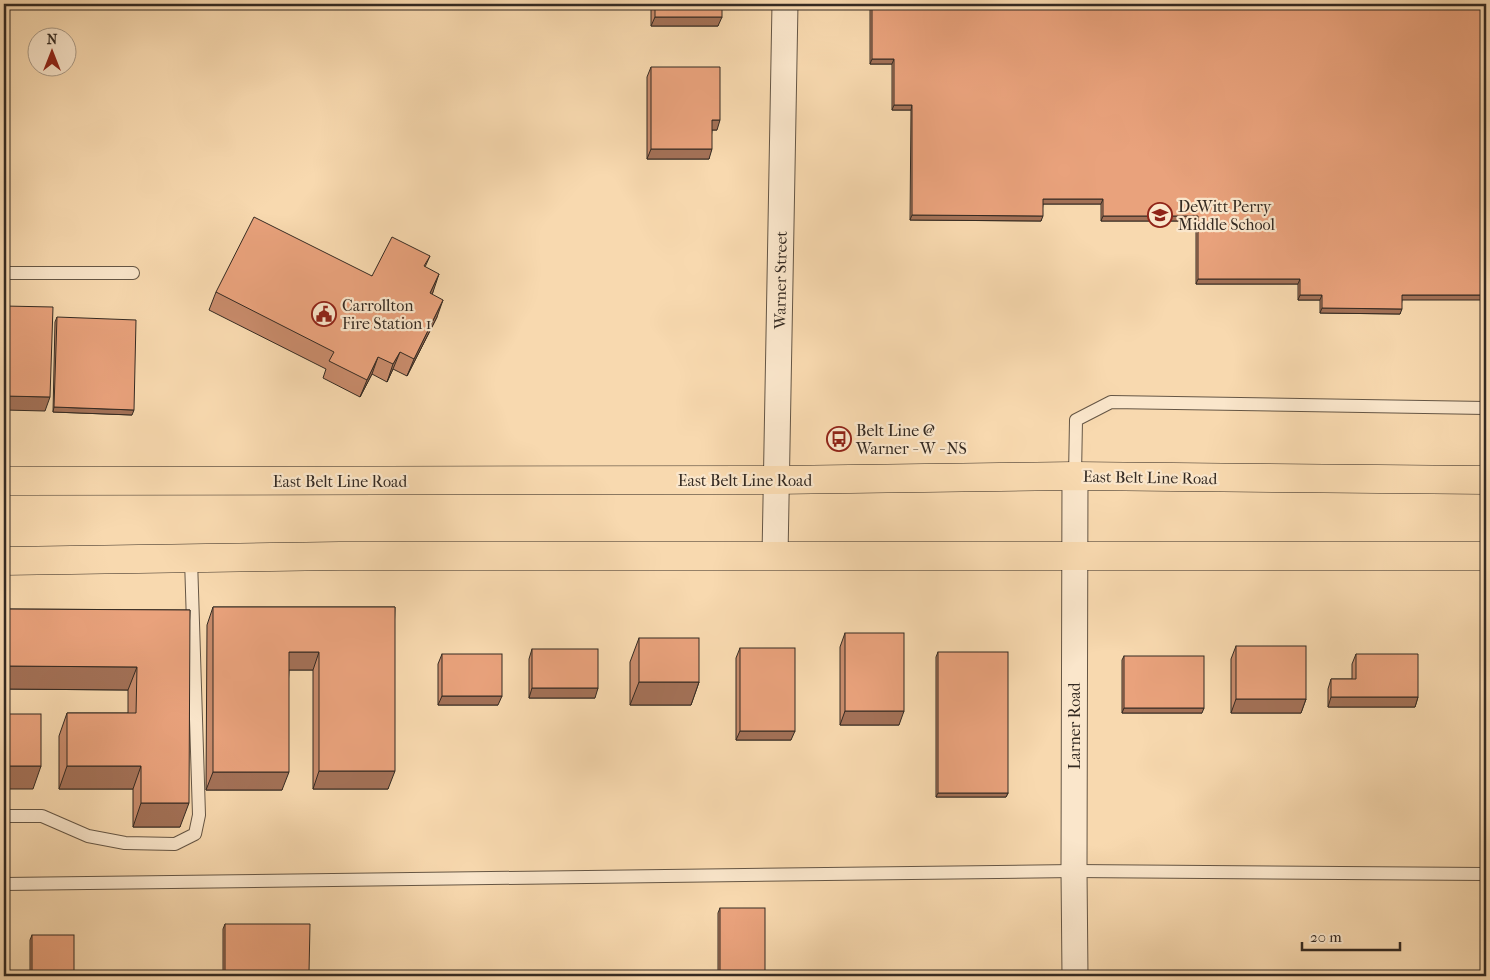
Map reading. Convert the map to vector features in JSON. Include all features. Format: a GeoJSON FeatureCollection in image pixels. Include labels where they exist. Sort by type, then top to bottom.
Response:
{"type":"FeatureCollection","features":[{"type":"Feature","properties":{"kind":"main road","name":"East Belt Line Road"},"geometry":{"type":"LineString","coordinates":[[4,481],[775,480],[1075,476],[1486,480]]}},
{"type":"Feature","properties":{"kind":"main road"},"geometry":{"type":"LineString","coordinates":[[4,561],[340,556],[1486,556]]}},
{"type":"Feature","properties":{"kind":"street","name":"Warner Street"},"geometry":{"type":"LineString","coordinates":[[775,556],[785,4]]}},
{"type":"Feature","properties":{"kind":"street","name":"Larner Road"},"geometry":{"type":"LineString","coordinates":[[1075,476],[1075,976]]}},
{"type":"Feature","properties":{"kind":"lane"},"geometry":{"type":"LineString","coordinates":[[4,273],[133,273]]}},
{"type":"Feature","properties":{"kind":"lane"},"geometry":{"type":"LineString","coordinates":[[1075,476],[1076,420],[1111,402],[1486,408]]}},
{"type":"Feature","properties":{"kind":"lane"},"geometry":{"type":"LineString","coordinates":[[4,816],[42,816],[88,836],[125,843],[175,844],[195,834],[199,815],[191,558]]}},
{"type":"Feature","properties":{"kind":"lane"},"geometry":{"type":"LineString","coordinates":[[4,884],[1074,871],[1486,874]]}},
{"type":"Feature","properties":{"kind":"building"},"geometry":{"type":"Polygon","coordinates":[[[655,4],[722,4],[722,17],[655,17],[655,4]]]}},
{"type":"Feature","properties":{"kind":"building"},"geometry":{"type":"Polygon","coordinates":[[[872,4],[1486,4],[1486,295],[1402,295],[1402,309],[1322,308],[1322,295],[1300,295],[1300,279],[1198,279],[1198,216],[1103,216],[1103,199],[1043,199],[1043,216],[912,215],[912,105],[894,105],[894,59],[872,59],[872,4]]]}},
{"type":"Feature","properties":{"kind":"building"},"geometry":{"type":"Polygon","coordinates":[[[651,67],[720,67],[720,120],[712,120],[712,149],[651,149],[651,67]]]}},
{"type":"Feature","properties":{"kind":"building","name":"Carrollton Fire Station 1"},"geometry":{"type":"Polygon","coordinates":[[[254,217],[372,276],[392,237],[430,256],[424,266],[439,274],[430,293],[443,300],[414,359],[400,352],[393,364],[378,357],[367,380],[329,361],[334,352],[216,292],[254,217]]]}},
{"type":"Feature","properties":{"kind":"building"},"geometry":{"type":"Polygon","coordinates":[[[4,306],[53,307],[50,397],[4,396],[4,306]]]}},
{"type":"Feature","properties":{"kind":"building"},"geometry":{"type":"Polygon","coordinates":[[[57,317],[136,320],[134,410],[54,407],[57,317]]]}},
{"type":"Feature","properties":{"kind":"building"},"geometry":{"type":"Polygon","coordinates":[[[213,607],[395,607],[395,771],[319,771],[319,652],[289,652],[289,772],[213,772],[213,607]]]}},
{"type":"Feature","properties":{"kind":"building"},"geometry":{"type":"Polygon","coordinates":[[[4,609],[190,610],[189,803],[141,803],[141,766],[67,766],[67,713],[136,713],[137,667],[4,666],[4,609]]]}},
{"type":"Feature","properties":{"kind":"building"},"geometry":{"type":"Polygon","coordinates":[[[845,633],[904,633],[904,711],[845,711],[845,633]]]}},
{"type":"Feature","properties":{"kind":"building"},"geometry":{"type":"Polygon","coordinates":[[[639,638],[699,638],[699,682],[639,682],[639,638]]]}},
{"type":"Feature","properties":{"kind":"building"},"geometry":{"type":"Polygon","coordinates":[[[1236,646],[1306,646],[1306,699],[1236,699],[1236,646]]]}},
{"type":"Feature","properties":{"kind":"building"},"geometry":{"type":"Polygon","coordinates":[[[740,648],[795,648],[795,731],[740,731],[740,648]]]}},
{"type":"Feature","properties":{"kind":"building"},"geometry":{"type":"Polygon","coordinates":[[[532,649],[598,649],[598,688],[532,688],[532,649]]]}},
{"type":"Feature","properties":{"kind":"building"},"geometry":{"type":"Polygon","coordinates":[[[938,652],[1008,652],[1008,793],[938,793],[938,652]]]}},
{"type":"Feature","properties":{"kind":"building"},"geometry":{"type":"Polygon","coordinates":[[[442,654],[502,654],[502,696],[442,696],[442,654]]]}},
{"type":"Feature","properties":{"kind":"building"},"geometry":{"type":"Polygon","coordinates":[[[1356,654],[1418,654],[1418,697],[1331,697],[1331,679],[1356,679],[1356,654]]]}},
{"type":"Feature","properties":{"kind":"building"},"geometry":{"type":"Polygon","coordinates":[[[1124,656],[1204,656],[1204,708],[1124,708],[1124,656]]]}},
{"type":"Feature","properties":{"kind":"building"},"geometry":{"type":"Polygon","coordinates":[[[4,714],[41,714],[41,766],[4,766],[4,714]]]}},
{"type":"Feature","properties":{"kind":"building"},"geometry":{"type":"Polygon","coordinates":[[[720,908],[765,908],[765,976],[720,976],[720,908]]]}},
{"type":"Feature","properties":{"kind":"building"},"geometry":{"type":"Polygon","coordinates":[[[225,924],[310,924],[309,972],[225,972],[225,924]]]}},
{"type":"Feature","properties":{"kind":"building"},"geometry":{"type":"Polygon","coordinates":[[[32,935],[74,935],[74,976],[32,976],[32,935]]]}},
{"type":"Feature","properties":{"kind":"place","name":"DeWitt Perry Middle School"},"geometry":{"type":"Point","coordinates":[1160,215]}},
{"type":"Feature","properties":{"kind":"place","name":"Carrollton Fire Station 1"},"geometry":{"type":"Point","coordinates":[324,314]}},
{"type":"Feature","properties":{"kind":"place","name":"Belt Line @ Warner - W - NS"},"geometry":{"type":"Point","coordinates":[839,439]}}]}
